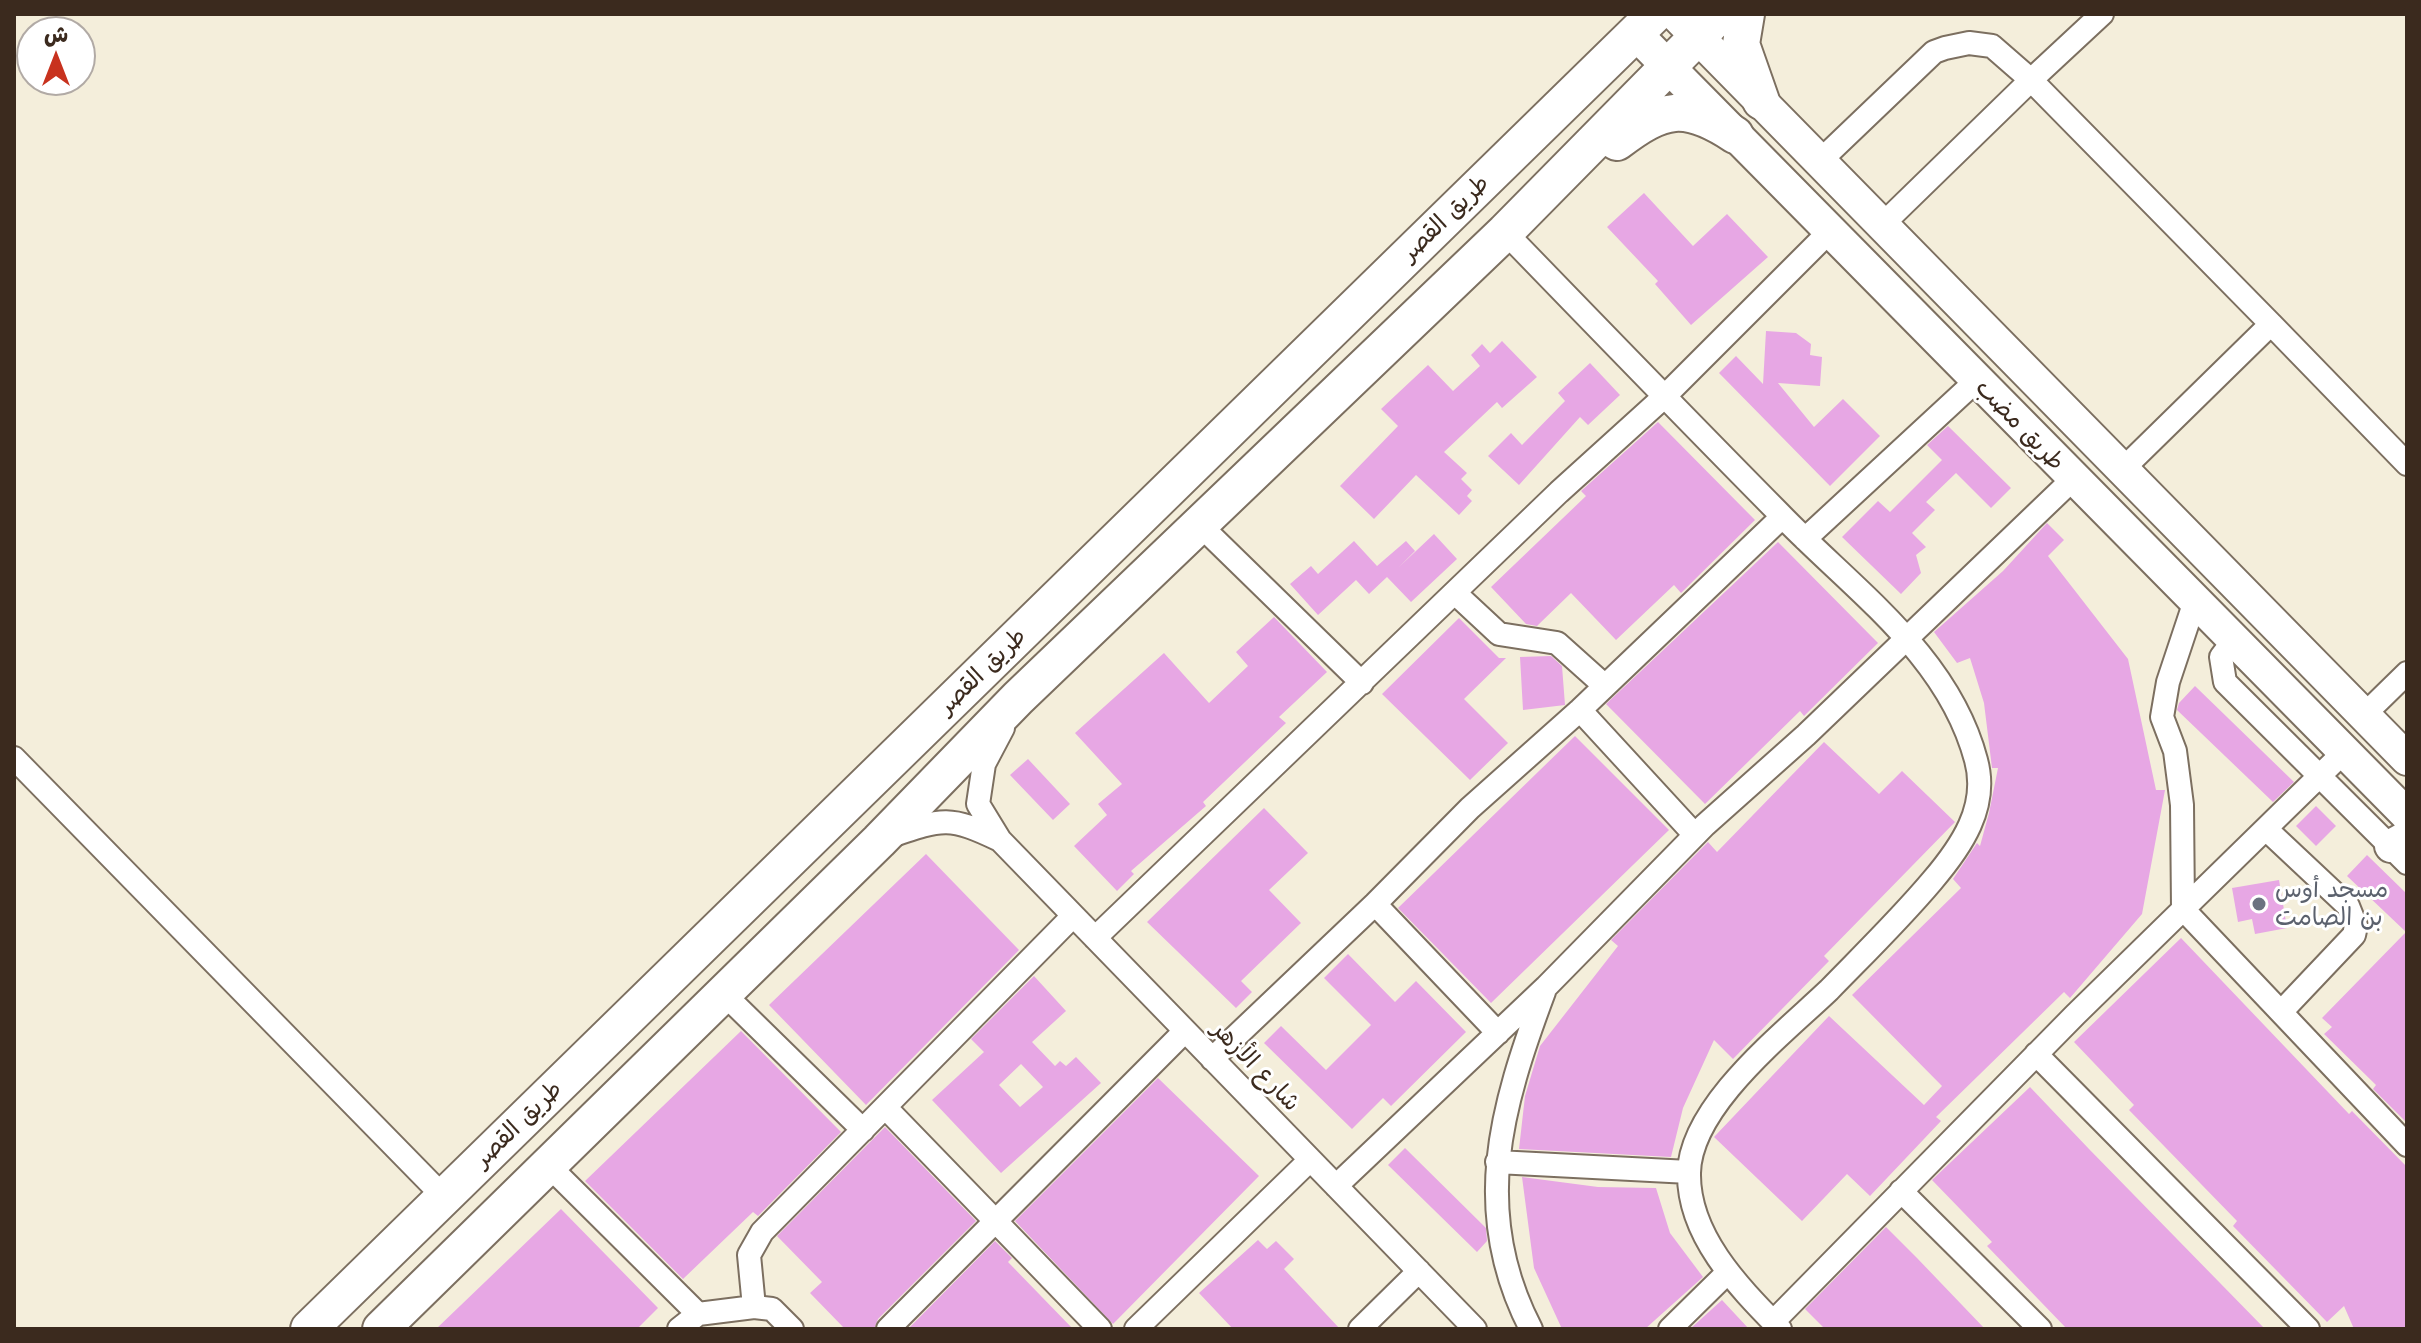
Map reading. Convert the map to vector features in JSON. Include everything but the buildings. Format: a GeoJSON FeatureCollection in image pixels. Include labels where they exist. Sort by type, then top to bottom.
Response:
{"type":"FeatureCollection","features":[{"type":"Feature","properties":{"kind":"main road"},"geometry":{"type":"LineString","coordinates":[[1746,14],[1741,44],[1761,101]]}},
{"type":"Feature","properties":{"kind":"main road","name":"طريق مضب"},"geometry":{"type":"LineString","coordinates":[[1697,21],[1761,101],[2407,759]]}},
{"type":"Feature","properties":{"kind":"main road","name":"طريق القصر"},"geometry":{"type":"LineString","coordinates":[[381,1329],[879,841],[1018,698],[1505,232],[1669,67],[1697,21]]}},
{"type":"Feature","properties":{"kind":"main road","name":"طريق مضب"},"geometry":{"type":"LineString","coordinates":[[1645,24],[1669,67],[2407,815]]}},
{"type":"Feature","properties":{"kind":"main road","name":"طريق القصر"},"geometry":{"type":"LineString","coordinates":[[309,1329],[1645,24]]}},
{"type":"Feature","properties":{"kind":"main road"},"geometry":{"type":"LineString","coordinates":[[1538,199],[1644,122],[1664,112],[1687,112],[1711,119],[1735,135]]}},
{"type":"Feature","properties":{"kind":"main road"},"geometry":{"type":"LineString","coordinates":[[2354,762],[2398,793],[2407,793]]}},
{"type":"Feature","properties":{"kind":"street"},"geometry":{"type":"LineString","coordinates":[[1882,225],[2097,15]]}},
{"type":"Feature","properties":{"kind":"street"},"geometry":{"type":"LineString","coordinates":[[1820,161],[1934,52],[1969,43],[1992,46],[2031,80],[2407,464]]}},
{"type":"Feature","properties":{"kind":"street"},"geometry":{"type":"LineString","coordinates":[[1095,938],[1559,492],[1665,396],[1830,231]]}},
{"type":"Feature","properties":{"kind":"street"},"geometry":{"type":"LineString","coordinates":[[1505,232],[1782,517],[1928,660],[1958,705],[1977,763],[1979,799],[1967,833],[1945,868],[1911,908],[1737,1077],[1696,1141],[1689,1172],[1695,1212],[1727,1273],[1776,1325],[1901,1191],[2183,909],[2321,776],[2354,762]]}},
{"type":"Feature","properties":{"kind":"street"},"geometry":{"type":"LineString","coordinates":[[2123,469],[2271,324]]}},
{"type":"Feature","properties":{"kind":"street"},"geometry":{"type":"LineString","coordinates":[[1805,539],[1977,380]]}},
{"type":"Feature","properties":{"kind":"street"},"geometry":{"type":"LineString","coordinates":[[1336,1186],[1546,987],[1695,835],[2073,479]]}},
{"type":"Feature","properties":{"kind":"street"},"geometry":{"type":"LineString","coordinates":[[1212,1059],[1375,904],[1470,808],[1580,710],[1782,517]]}},
{"type":"Feature","properties":{"kind":"street"},"geometry":{"type":"LineString","coordinates":[[1200,525],[1362,683]]}},
{"type":"Feature","properties":{"kind":"street"},"geometry":{"type":"LineString","coordinates":[[1456,594],[1499,634],[1557,643],[1605,686]]}},
{"type":"Feature","properties":{"kind":"street"},"geometry":{"type":"LineString","coordinates":[[2195,601],[2168,682],[2162,717],[2175,751],[2182,805],[2183,909],[2407,1145]]}},
{"type":"Feature","properties":{"kind":"street"},"geometry":{"type":"LineString","coordinates":[[2234,640],[2221,657],[2225,682],[2321,776],[2402,849]]}},
{"type":"Feature","properties":{"kind":"street"},"geometry":{"type":"LineString","coordinates":[[2364,715],[2407,673]]}},
{"type":"Feature","properties":{"kind":"street","name":"شارع الأزهر"},"geometry":{"type":"LineString","coordinates":[[1018,698],[984,764],[978,792],[978,804],[1000,840],[1475,1329]]}},
{"type":"Feature","properties":{"kind":"street"},"geometry":{"type":"LineString","coordinates":[[1580,710],[1695,835]]}},
{"type":"Feature","properties":{"kind":"street"},"geometry":{"type":"LineString","coordinates":[[14,758],[444,1197]]}},
{"type":"Feature","properties":{"kind":"street","name":"شارع الأزهر"},"geometry":{"type":"LineString","coordinates":[[879,841],[943,821],[960,821],[1000,840]]}},
{"type":"Feature","properties":{"kind":"street"},"geometry":{"type":"LineString","coordinates":[[2266,829],[2348,906],[2356,926],[2354,935],[2282,1011]]}},
{"type":"Feature","properties":{"kind":"street"},"geometry":{"type":"LineString","coordinates":[[1375,904],[1498,1033]]}},
{"type":"Feature","properties":{"kind":"street"},"geometry":{"type":"LineString","coordinates":[[754,1307],[749,1255],[752,1245],[1073,916]]}},
{"type":"Feature","properties":{"kind":"street"},"geometry":{"type":"LineString","coordinates":[[1531,1329],[1517,1298],[1503,1245],[1497,1162],[1501,1124],[1512,1076],[1546,987]]}},
{"type":"Feature","properties":{"kind":"street"},"geometry":{"type":"LineString","coordinates":[[723,993],[863,1130]]}},
{"type":"Feature","properties":{"kind":"street"},"geometry":{"type":"LineString","coordinates":[[888,1329],[1185,1031]]}},
{"type":"Feature","properties":{"kind":"street"},"geometry":{"type":"LineString","coordinates":[[2036,1054],[2308,1329]]}},
{"type":"Feature","properties":{"kind":"street"},"geometry":{"type":"LineString","coordinates":[[885,1107],[1100,1329]]}},
{"type":"Feature","properties":{"kind":"street"},"geometry":{"type":"LineString","coordinates":[[1136,1329],[1310,1160]]}},
{"type":"Feature","properties":{"kind":"street"},"geometry":{"type":"LineString","coordinates":[[1497,1162],[1689,1172]]}},
{"type":"Feature","properties":{"kind":"street"},"geometry":{"type":"LineString","coordinates":[[548,1165],[698,1314]]}},
{"type":"Feature","properties":{"kind":"street"},"geometry":{"type":"LineString","coordinates":[[1901,1191],[2040,1329]]}},
{"type":"Feature","properties":{"kind":"street"},"geometry":{"type":"LineString","coordinates":[[1360,1329],[1419,1271]]}},
{"type":"Feature","properties":{"kind":"street"},"geometry":{"type":"LineString","coordinates":[[1670,1329],[1727,1273]]}},
{"type":"Feature","properties":{"kind":"street"},"geometry":{"type":"LineString","coordinates":[[679,1329],[698,1314],[754,1307],[772,1309],[792,1329]]}},
{"type":"Feature","properties":{"kind":"place","name":"مسجد أوس بن الصامت"},"geometry":{"type":"Point","coordinates":[2259,904]}}]}
